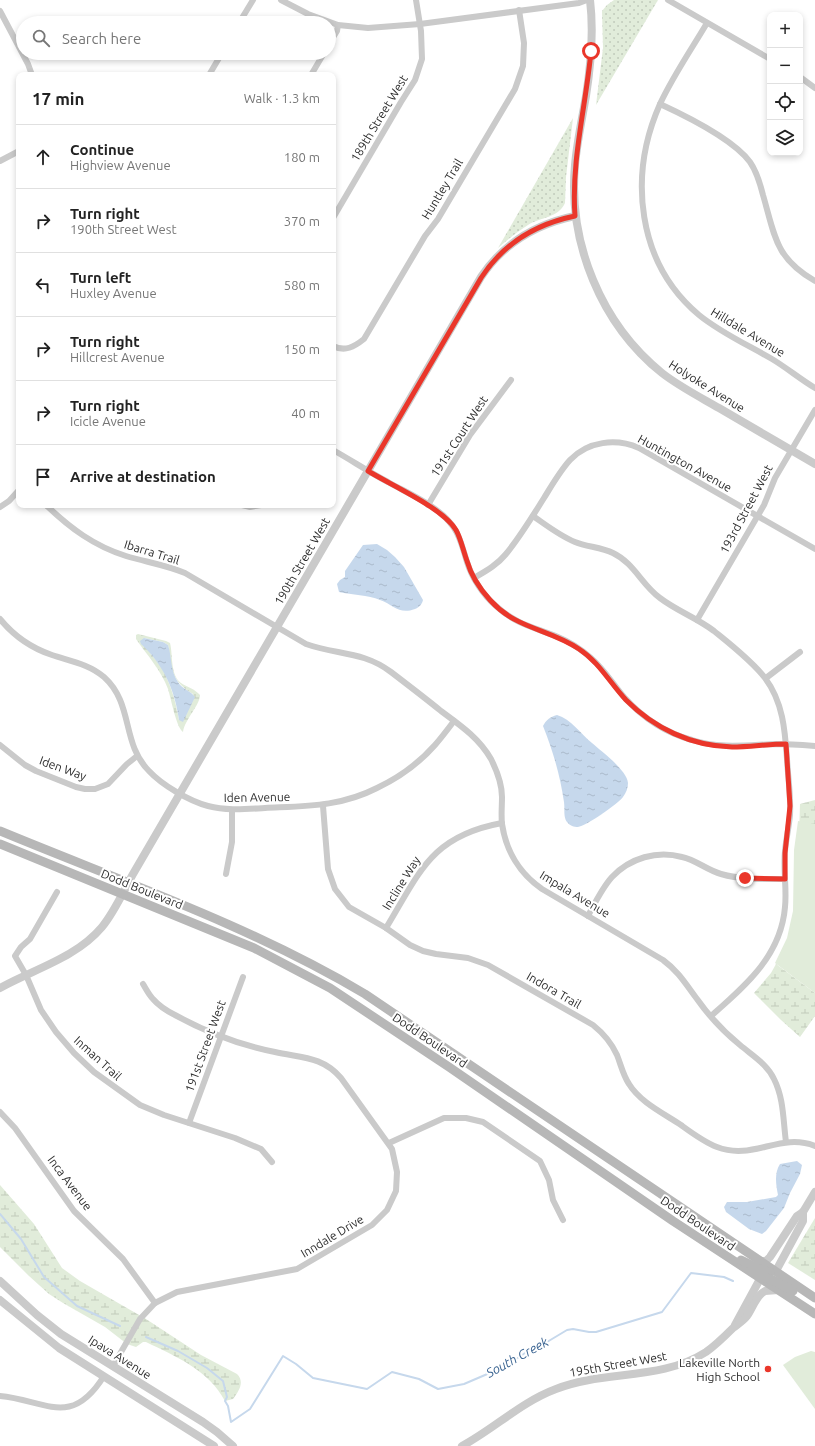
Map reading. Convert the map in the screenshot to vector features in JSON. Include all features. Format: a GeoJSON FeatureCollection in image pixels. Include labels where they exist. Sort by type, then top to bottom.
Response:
{"type":"FeatureCollection","features":[{"type":"Feature","properties":{"kind":"main road","name":"Dodd Boulevard"},"geometry":{"type":"LineString","coordinates":[[0,831],[247,933],[298,957],[348,984],[815,1298]]}},
{"type":"Feature","properties":{"kind":"main road","name":"Dodd Boulevard"},"geometry":{"type":"LineString","coordinates":[[0,844],[259,951],[330,988],[449,1067],[673,1221],[815,1314]]}},
{"type":"Feature","properties":{"kind":"main road"},"geometry":{"type":"LineString","coordinates":[[673,1221],[682,1222],[750,1265],[764,1271],[773,1271]]}},
{"type":"Feature","properties":{"kind":"main road"},"geometry":{"type":"LineString","coordinates":[[760,1279],[776,1282],[815,1305]]}},
{"type":"Feature","properties":{"kind":"street"},"geometry":{"type":"LineString","coordinates":[[243,16],[252,0]]}},
{"type":"Feature","properties":{"kind":"street"},"geometry":{"type":"LineString","coordinates":[[281,0],[313,16]]}},
{"type":"Feature","properties":{"kind":"street","name":"189th Street West"},"geometry":{"type":"LineString","coordinates":[[336,213],[415,80],[422,59],[420,24],[416,0]]}},
{"type":"Feature","properties":{"kind":"street"},"geometry":{"type":"LineString","coordinates":[[336,33],[338,25],[368,28],[420,24],[589,0]]}},
{"type":"Feature","properties":{"kind":"street","name":"Holyoke Avenue"},"geometry":{"type":"LineString","coordinates":[[589,0],[592,42],[588,80],[575,165],[575,216],[584,255],[595,286],[614,320],[644,356],[663,373],[815,464]]}},
{"type":"Feature","properties":{"kind":"street"},"geometry":{"type":"LineString","coordinates":[[668,0],[767,58]]}},
{"type":"Feature","properties":{"kind":"street","name":"Huntley Trail"},"geometry":{"type":"LineString","coordinates":[[336,348],[346,349],[354,347],[364,339],[425,236],[438,219],[515,89],[522,66],[524,43],[519,10]]}},
{"type":"Feature","properties":{"kind":"street"},"geometry":{"type":"LineString","coordinates":[[0,12],[16,42]]}},
{"type":"Feature","properties":{"kind":"street","name":"Hilldale Avenue"},"geometry":{"type":"LineString","coordinates":[[707,23],[660,104],[654,121],[646,148],[642,191],[642,206],[645,226],[662,271],[682,298],[700,316],[720,330],[783,366],[815,388]]}},
{"type":"Feature","properties":{"kind":"street"},"geometry":{"type":"LineString","coordinates":[[26,60],[31,72]]}},
{"type":"Feature","properties":{"kind":"street"},"geometry":{"type":"LineString","coordinates":[[211,72],[218,60]]}},
{"type":"Feature","properties":{"kind":"street"},"geometry":{"type":"LineString","coordinates":[[313,72],[320,60]]}},
{"type":"Feature","properties":{"kind":"street"},"geometry":{"type":"LineString","coordinates":[[803,79],[815,88]]}},
{"type":"Feature","properties":{"kind":"street"},"geometry":{"type":"LineString","coordinates":[[660,104],[730,142],[746,158],[758,176],[779,247],[792,265],[801,273],[815,281]]}},
{"type":"Feature","properties":{"kind":"street"},"geometry":{"type":"LineString","coordinates":[[0,161],[16,153]]}},
{"type":"Feature","properties":{"kind":"street","name":"190th Street West"},"geometry":{"type":"LineString","coordinates":[[0,988],[61,958],[85,943],[106,921],[490,264],[508,247],[529,233],[561,219],[575,216]]}},
{"type":"Feature","properties":{"kind":"street","name":"191st Court West"},"geometry":{"type":"LineString","coordinates":[[428,506],[470,435],[511,380]]}},
{"type":"Feature","properties":{"kind":"street","name":"193rd Street West"},"geometry":{"type":"LineString","coordinates":[[697,620],[764,505],[775,478],[815,410]]}},
{"type":"Feature","properties":{"kind":"street","name":"Huntington Avenue"},"geometry":{"type":"LineString","coordinates":[[474,578],[491,568],[502,558],[533,516],[565,466],[577,454],[594,445],[618,442],[633,446],[646,452],[815,550]]}},
{"type":"Feature","properties":{"kind":"street"},"geometry":{"type":"LineString","coordinates":[[336,452],[444,517],[455,529],[463,546],[468,565],[474,578],[489,599],[509,616],[524,625],[565,640],[587,655],[600,667],[632,705],[647,718],[664,729],[682,737],[712,745],[742,746],[786,744],[815,746]]}},
{"type":"Feature","properties":{"kind":"street"},"geometry":{"type":"LineString","coordinates":[[0,507],[9,501],[16,493]]}},
{"type":"Feature","properties":{"kind":"street","name":"Ibarra Trail"},"geometry":{"type":"LineString","coordinates":[[49,508],[68,525],[96,543],[126,556],[162,565],[185,573],[277,627]]}},
{"type":"Feature","properties":{"kind":"street"},"geometry":{"type":"LineString","coordinates":[[533,516],[574,542],[613,552],[634,568],[647,586],[661,599],[697,620],[756,667],[766,678],[776,696],[781,710],[786,744],[790,806],[785,853],[786,896],[783,920],[779,935],[767,960],[755,975],[711,1016]]}},
{"type":"Feature","properties":{"kind":"street","name":"Iden Avenue"},"geometry":{"type":"LineString","coordinates":[[0,619],[24,642],[51,655],[84,664],[108,681],[113,686],[124,708],[131,740],[137,756],[145,767],[155,777],[180,794],[207,806],[232,810],[323,806],[357,797],[392,780],[436,744],[454,721]]}},
{"type":"Feature","properties":{"kind":"street","name":"Impala Avenue"},"geometry":{"type":"LineString","coordinates":[[277,627],[311,645],[358,655],[377,662],[476,739],[494,765],[502,793],[502,823],[506,841],[511,855],[527,877],[542,889],[671,965],[683,978],[711,1016],[734,1040],[764,1065],[774,1079],[782,1102],[786,1142]]}},
{"type":"Feature","properties":{"kind":"street"},"geometry":{"type":"LineString","coordinates":[[766,678],[800,652]]}},
{"type":"Feature","properties":{"kind":"street","name":"Iden Way"},"geometry":{"type":"LineString","coordinates":[[0,745],[25,765],[36,771],[76,787],[86,789],[100,788],[108,784],[137,756]]}},
{"type":"Feature","properties":{"kind":"street","name":"Indora Trail"},"geometry":{"type":"LineString","coordinates":[[323,806],[326,862],[330,878],[335,889],[349,907],[423,951],[468,958],[488,965],[593,1025],[612,1046],[618,1056],[624,1075],[636,1094],[706,1142],[725,1149],[738,1151],[754,1150],[786,1142],[800,1142],[815,1146]]}},
{"type":"Feature","properties":{"kind":"street"},"geometry":{"type":"LineString","coordinates":[[226,874],[232,842],[232,810]]}},
{"type":"Feature","properties":{"kind":"street","name":"Incline Way"},"geometry":{"type":"LineString","coordinates":[[386,928],[422,869],[436,852],[451,841],[469,832],[502,823]]}},
{"type":"Feature","properties":{"kind":"street"},"geometry":{"type":"LineString","coordinates":[[588,916],[607,883],[618,872],[636,860],[655,855],[669,854],[682,857],[694,861],[711,871],[733,877],[785,879]]}},
{"type":"Feature","properties":{"kind":"street","name":"Inman Trail"},"geometry":{"type":"LineString","coordinates":[[57,892],[30,939],[21,947],[15,956],[26,975],[41,1010],[56,1032],[74,1053],[94,1072],[140,1105],[262,1149],[272,1162]]}},
{"type":"Feature","properties":{"kind":"street","name":"191st Street West"},"geometry":{"type":"LineString","coordinates":[[189,1123],[244,977]]}},
{"type":"Feature","properties":{"kind":"street","name":"Inndale Drive"},"geometry":{"type":"LineString","coordinates":[[112,1366],[140,1319],[155,1303],[177,1292],[297,1269],[372,1225],[387,1210],[396,1191],[397,1172],[392,1149],[389,1143],[341,1078],[324,1063],[305,1057],[264,1050],[221,1036],[190,1023],[153,1000],[143,984]]}},
{"type":"Feature","properties":{"kind":"street","name":"Inca Avenue"},"geometry":{"type":"LineString","coordinates":[[0,1112],[15,1128],[74,1211],[123,1259],[155,1303]]}},
{"type":"Feature","properties":{"kind":"street"},"geometry":{"type":"LineString","coordinates":[[389,1143],[444,1118],[466,1118],[483,1122],[540,1161],[549,1180],[553,1200],[563,1220]]}},
{"type":"Feature","properties":{"kind":"street"},"geometry":{"type":"LineString","coordinates":[[759,1261],[766,1261],[770,1257],[797,1216],[803,1212],[815,1192]]}},
{"type":"Feature","properties":{"kind":"street"},"geometry":{"type":"LineString","coordinates":[[773,1271],[777,1269],[803,1221],[803,1212]]}},
{"type":"Feature","properties":{"kind":"street","name":"195th Street West"},"geometry":{"type":"LineString","coordinates":[[734,1328],[760,1279]]}},
{"type":"Feature","properties":{"kind":"street","name":"Ipava Avenue"},"geometry":{"type":"LineString","coordinates":[[0,1280],[50,1325],[112,1366],[203,1422],[233,1446]]}},
{"type":"Feature","properties":{"kind":"street","name":"195th Street West"},"geometry":{"type":"LineString","coordinates":[[462,1446],[486,1432],[527,1403],[556,1388],[589,1380],[675,1366],[707,1351],[741,1322],[760,1294],[765,1290],[778,1290]]}},
{"type":"Feature","properties":{"kind":"street","name":"Ipava Avenue"},"geometry":{"type":"LineString","coordinates":[[0,1300],[59,1348],[214,1446]]}},
{"type":"Feature","properties":{"kind":"street"},"geometry":{"type":"LineString","coordinates":[[0,1396],[11,1397],[47,1407],[54,1408],[67,1406],[79,1402],[89,1395],[104,1376]]}},
{"type":"Feature","properties":{"kind":"green space"},"geometry":{"type":"Polygon","coordinates":[[[614,0],[658,0],[596,105],[603,48],[602,11],[614,0]]]}},
{"type":"Feature","properties":{"kind":"green space"},"geometry":{"type":"Polygon","coordinates":[[[573,118],[566,177],[565,203],[558,212],[528,225],[498,248],[573,118]]]}},
{"type":"Feature","properties":{"kind":"green space"},"geometry":{"type":"Polygon","coordinates":[[[138,634],[170,643],[173,670],[177,679],[200,695],[198,703],[186,722],[183,732],[180,729],[176,719],[165,682],[158,669],[136,639],[136,635],[138,634]],[[144,638],[148,649],[163,670],[175,700],[179,720],[193,694],[184,688],[177,680],[171,666],[168,645],[163,642],[144,638]]]}},
{"type":"Feature","properties":{"kind":"green space"},"geometry":{"type":"Polygon","coordinates":[[[815,800],[815,833],[799,835],[800,804],[815,800]]]}},
{"type":"Feature","properties":{"kind":"green space"},"geometry":{"type":"Polygon","coordinates":[[[798,821],[815,824],[815,993],[775,963],[787,938],[793,911],[794,850],[798,821]]]}},
{"type":"Feature","properties":{"kind":"green space"},"geometry":{"type":"Polygon","coordinates":[[[776,964],[815,993],[815,1016],[800,1037],[754,993],[771,973],[776,964]]]}},
{"type":"Feature","properties":{"kind":"green space"},"geometry":{"type":"Polygon","coordinates":[[[0,1185],[34,1224],[62,1268],[80,1281],[146,1319],[201,1355],[237,1374],[241,1380],[241,1383],[239,1390],[233,1399],[225,1401],[218,1390],[201,1372],[180,1359],[146,1342],[143,1342],[136,1347],[127,1344],[105,1327],[49,1294],[29,1276],[0,1247],[0,1185]]]}},
{"type":"Feature","properties":{"kind":"green space"},"geometry":{"type":"Polygon","coordinates":[[[815,1218],[815,1280],[788,1263],[815,1218]]]}},
{"type":"Feature","properties":{"kind":"green space"},"geometry":{"type":"Polygon","coordinates":[[[811,1351],[815,1352],[815,1409],[783,1365],[795,1357],[811,1351]]]}},
{"type":"Feature","properties":{"kind":"water"},"geometry":{"type":"Polygon","coordinates":[[[377,544],[387,550],[404,567],[423,600],[415,609],[405,611],[397,609],[375,598],[339,592],[337,584],[345,577],[345,571],[363,545],[377,544]]]}},
{"type":"Feature","properties":{"kind":"water"},"geometry":{"type":"Polygon","coordinates":[[[144,638],[163,642],[168,645],[175,678],[195,697],[183,722],[179,720],[174,698],[167,678],[156,660],[141,644],[140,641],[144,638]]]}},
{"type":"Feature","properties":{"kind":"water"},"geometry":{"type":"Polygon","coordinates":[[[557,715],[571,723],[613,761],[623,772],[628,783],[626,792],[620,800],[594,819],[578,827],[571,825],[566,820],[558,773],[543,726],[548,719],[557,715]]]}},
{"type":"Feature","properties":{"kind":"water"},"geometry":{"type":"Polygon","coordinates":[[[797,1161],[802,1165],[800,1174],[784,1208],[762,1234],[749,1229],[726,1212],[724,1207],[727,1202],[747,1202],[776,1197],[778,1195],[776,1175],[780,1164],[797,1161]]]}},
{"type":"Feature","properties":{"kind":"waterway"},"geometry":{"type":"LineString","coordinates":[[0,1214],[21,1239],[44,1277],[77,1306],[120,1326]]}},
{"type":"Feature","properties":{"kind":"waterway","name":"South Creek"},"geometry":{"type":"LineString","coordinates":[[146,1337],[178,1351],[207,1368],[223,1381],[227,1397],[225,1401],[228,1406],[231,1422],[250,1409],[283,1356],[296,1364],[313,1378],[367,1389],[392,1372],[419,1379],[438,1389],[464,1384],[506,1366],[528,1351],[567,1330],[573,1329],[596,1332],[662,1312],[691,1273],[724,1277],[733,1281]]}},
{"type":"Feature","properties":{"kind":"place","name":"Lakeville North High School"},"geometry":{"type":"Point","coordinates":[768,1369]}},
{"type":"Feature","properties":{"kind":"route"},"geometry":{"type":"LineString","coordinates":[[591,51],[575,165],[575,216],[561,219],[536,229],[514,242],[490,264],[368,471],[434,509],[448,521],[458,534],[463,546],[466,560],[474,578],[495,606],[516,621],[565,640],[587,655],[600,667],[625,698],[639,712],[655,724],[682,737],[712,745],[742,746],[786,744],[790,806],[785,853],[785,879],[771,880],[745,878]]}}]}
